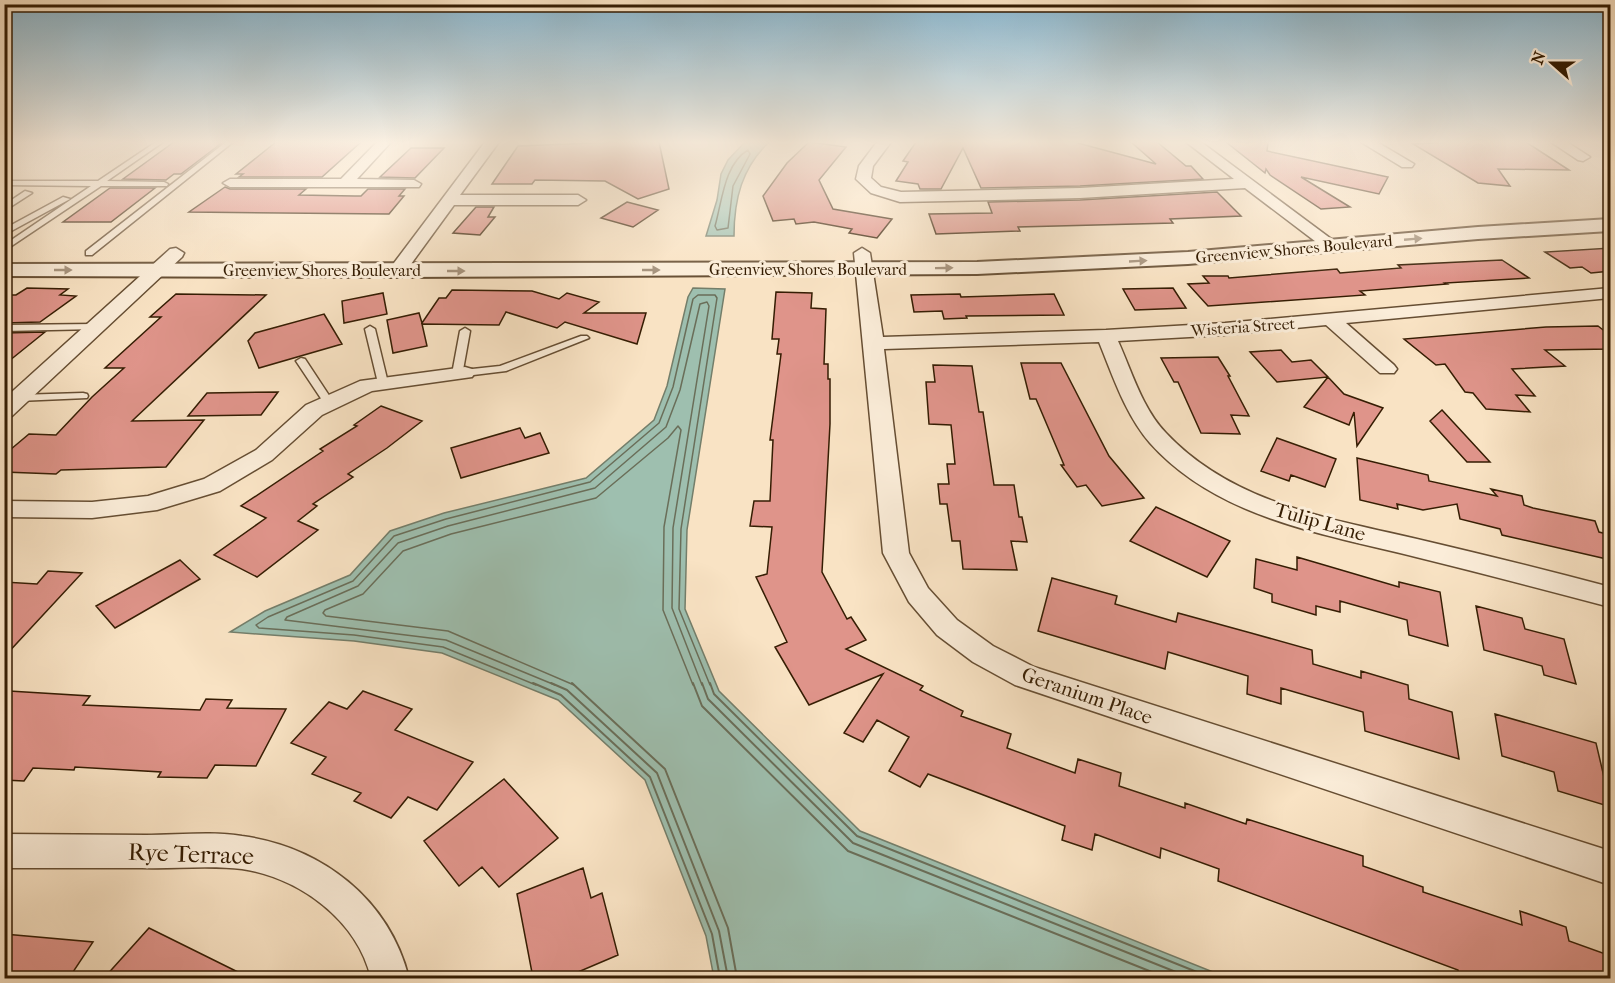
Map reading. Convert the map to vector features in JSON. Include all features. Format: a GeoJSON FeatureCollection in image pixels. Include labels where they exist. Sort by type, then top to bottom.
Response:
{"type":"FeatureCollection","features":[{"type":"Feature","properties":{"kind":"street"},"geometry":{"type":"LineString","coordinates":[[403,262],[460,188]]}},
{"type":"Feature","properties":{"kind":"street"},"geometry":{"type":"LineString","coordinates":[[873,188],[900,198],[1080,193],[1166,188]]}},
{"type":"Feature","properties":{"kind":"street"},"geometry":{"type":"LineString","coordinates":[[1255,188],[1334,247]]}},
{"type":"Feature","properties":{"kind":"street"},"geometry":{"type":"LineString","coordinates":[[451,200],[578,200]]}},
{"type":"Feature","properties":{"kind":"street","name":"Greenview Shores Boulevard"},"geometry":{"type":"LineString","coordinates":[[863,262],[1314,232],[1455,219],[1611,210]]}},
{"type":"Feature","properties":{"kind":"street","name":"Greenview Shores Boulevard"},"geometry":{"type":"LineString","coordinates":[[4,270],[157,270],[403,262],[1084,264],[1334,247],[1478,233],[1611,225]]}},
{"type":"Feature","properties":{"kind":"street","name":"Greenview Shores Boulevard"},"geometry":{"type":"LineString","coordinates":[[4,251],[176,253],[403,262]]}},
{"type":"Feature","properties":{"kind":"street"},"geometry":{"type":"LineString","coordinates":[[11,404],[176,253]]}},
{"type":"Feature","properties":{"kind":"street","name":"Geranium Place"},"geometry":{"type":"LineString","coordinates":[[863,262],[874,343],[896,553],[906,577],[921,602],[946,628],[974,649],[1025,676],[1611,868]]}},
{"type":"Feature","properties":{"kind":"street","name":"Wisteria Street"},"geometry":{"type":"LineString","coordinates":[[874,343],[1106,336],[1332,321],[1611,293]]}},
{"type":"Feature","properties":{"kind":"street"},"geometry":{"type":"LineString","coordinates":[[1588,295],[1611,310]]}},
{"type":"Feature","properties":{"kind":"street"},"geometry":{"type":"LineString","coordinates":[[1332,321],[1387,369]]}},
{"type":"Feature","properties":{"kind":"street","name":"Tulip Lane"},"geometry":{"type":"LineString","coordinates":[[1106,336],[1144,419],[1156,437],[1196,472],[1223,488],[1254,503],[1308,520],[1611,597]]}},
{"type":"Feature","properties":{"kind":"street"},"geometry":{"type":"LineString","coordinates":[[4,509],[92,510],[148,504],[212,485],[264,455],[314,410],[367,385],[461,374]]}},
{"type":"Feature","properties":{"kind":"street","name":"Rye Terrace"},"geometry":{"type":"LineString","coordinates":[[4,851],[240,852],[270,858],[298,868],[332,887],[346,900],[371,931],[390,978]]}},
{"type":"Feature","properties":{"kind":"lane"},"geometry":{"type":"LineString","coordinates":[[4,233],[56,203],[89,188]]}},
{"type":"Feature","properties":{"kind":"lane"},"geometry":{"type":"LineString","coordinates":[[4,251],[92,188]]}},
{"type":"Feature","properties":{"kind":"lane"},"geometry":{"type":"LineString","coordinates":[[89,253],[172,188]]}},
{"type":"Feature","properties":{"kind":"lane"},"geometry":{"type":"LineString","coordinates":[[4,209],[28,193]]}},
{"type":"Feature","properties":{"kind":"lane"},"geometry":{"type":"LineString","coordinates":[[4,328],[95,327]]}},
{"type":"Feature","properties":{"kind":"lane"},"geometry":{"type":"LineString","coordinates":[[369,329],[383,383]]}},
{"type":"Feature","properties":{"kind":"lane"},"geometry":{"type":"LineString","coordinates":[[465,331],[461,374],[502,369],[584,338]]}},
{"type":"Feature","properties":{"kind":"lane"},"geometry":{"type":"LineString","coordinates":[[301,361],[329,403]]}},
{"type":"Feature","properties":{"kind":"lane"},"geometry":{"type":"LineString","coordinates":[[11,404],[83,396]]}},
{"type":"Feature","properties":{"kind":"water"},"geometry":{"type":"Polygon","coordinates":[[[719,188],[740,188],[734,222],[734,236],[706,236],[719,188]]]}},
{"type":"Feature","properties":{"kind":"water"},"geometry":{"type":"Polygon","coordinates":[[[693,288],[725,289],[687,530],[685,609],[719,691],[860,831],[1228,978],[714,978],[706,936],[645,780],[558,700],[442,653],[354,641],[230,632],[265,611],[350,575],[390,531],[444,513],[586,478],[654,420],[667,386],[688,297],[693,288]]]}},
{"type":"Feature","properties":{"kind":"building"},"geometry":{"type":"Polygon","coordinates":[[[110,188],[155,188],[111,222],[63,222],[110,188]]]}},
{"type":"Feature","properties":{"kind":"building"},"geometry":{"type":"Polygon","coordinates":[[[224,188],[306,189],[299,195],[355,196],[361,196],[368,189],[405,189],[399,196],[404,196],[389,214],[189,212],[224,188]]]}},
{"type":"Feature","properties":{"kind":"building"},"geometry":{"type":"Polygon","coordinates":[[[618,188],[669,188],[669,189],[638,199],[618,188]]]}},
{"type":"Feature","properties":{"kind":"building"},"geometry":{"type":"Polygon","coordinates":[[[769,188],[823,188],[833,209],[892,219],[877,238],[849,233],[852,229],[814,222],[796,224],[794,219],[773,221],[763,196],[769,188]]]}},
{"type":"Feature","properties":{"kind":"building"},"geometry":{"type":"Polygon","coordinates":[[[920,188],[942,188],[941,189],[920,188]]]}},
{"type":"Feature","properties":{"kind":"building"},"geometry":{"type":"Polygon","coordinates":[[[1289,188],[1319,188],[1350,207],[1321,209],[1289,188]]]}},
{"type":"Feature","properties":{"kind":"building"},"geometry":{"type":"Polygon","coordinates":[[[1351,188],[1382,188],[1379,194],[1351,188]]]}},
{"type":"Feature","properties":{"kind":"building"},"geometry":{"type":"Polygon","coordinates":[[[1217,192],[1241,216],[1170,219],[1173,223],[1018,227],[1020,231],[936,234],[929,214],[992,213],[988,202],[1080,200],[1217,192]]]}},
{"type":"Feature","properties":{"kind":"building"},"geometry":{"type":"Polygon","coordinates":[[[627,202],[658,210],[633,227],[601,218],[627,202]]]}},
{"type":"Feature","properties":{"kind":"building"},"geometry":{"type":"Polygon","coordinates":[[[476,207],[494,207],[488,217],[495,217],[480,235],[453,233],[476,207]]]}},
{"type":"Feature","properties":{"kind":"building"},"geometry":{"type":"Polygon","coordinates":[[[1611,248],[1611,271],[1591,273],[1582,267],[1570,268],[1545,252],[1611,248]]]}},
{"type":"Feature","properties":{"kind":"building"},"geometry":{"type":"Polygon","coordinates":[[[1502,260],[1529,278],[1360,291],[1365,295],[1208,306],[1188,284],[1209,283],[1203,276],[1228,276],[1229,278],[1337,269],[1340,273],[1401,268],[1398,265],[1502,260]]]}},
{"type":"Feature","properties":{"kind":"building"},"geometry":{"type":"Polygon","coordinates":[[[27,288],[68,289],[60,295],[76,296],[40,322],[4,323],[4,295],[16,295],[27,288]]]}},
{"type":"Feature","properties":{"kind":"building"},"geometry":{"type":"Polygon","coordinates":[[[1173,288],[1186,308],[1135,310],[1123,289],[1173,288]]]}},
{"type":"Feature","properties":{"kind":"building"},"geometry":{"type":"Polygon","coordinates":[[[452,290],[532,291],[559,299],[567,293],[599,302],[584,313],[646,313],[637,344],[565,322],[557,328],[506,312],[499,325],[422,324],[427,346],[393,353],[387,320],[419,313],[422,323],[439,298],[446,298],[452,290]]]}},
{"type":"Feature","properties":{"kind":"building"},"geometry":{"type":"Polygon","coordinates":[[[776,292],[812,293],[811,308],[826,309],[824,364],[828,364],[828,379],[830,379],[830,424],[822,572],[847,619],[851,617],[866,640],[846,649],[923,686],[920,690],[963,711],[961,716],[1011,734],[1007,748],[1075,773],[1078,759],[1121,773],[1119,786],[1185,808],[1185,803],[1246,824],[1247,819],[1363,856],[1363,866],[1423,887],[1423,892],[1522,925],[1520,911],[1566,927],[1569,941],[1611,956],[1611,978],[1459,978],[1458,970],[1218,881],[1219,869],[1161,848],[1160,858],[1095,834],[1092,850],[1062,840],[1065,826],[928,774],[920,787],[889,771],[909,737],[877,720],[863,742],[844,733],[883,674],[809,705],[775,647],[787,642],[756,577],[767,574],[772,527],[750,526],[754,501],[770,501],[773,440],[770,440],[781,354],[777,354],[779,339],[772,339],[776,292]]]}},
{"type":"Feature","properties":{"kind":"building"},"geometry":{"type":"Polygon","coordinates":[[[383,293],[387,314],[344,323],[342,301],[383,293]]]}},
{"type":"Feature","properties":{"kind":"building"},"geometry":{"type":"Polygon","coordinates":[[[176,294],[266,295],[132,421],[204,420],[166,467],[61,470],[56,474],[4,472],[4,455],[29,434],[56,435],[92,397],[124,368],[105,368],[161,317],[150,317],[176,294]]]}},
{"type":"Feature","properties":{"kind":"building"},"geometry":{"type":"Polygon","coordinates":[[[960,294],[961,297],[1054,294],[1064,315],[966,316],[967,318],[944,319],[942,311],[914,312],[911,295],[960,294]]]}},
{"type":"Feature","properties":{"kind":"building"},"geometry":{"type":"Polygon","coordinates":[[[324,314],[342,344],[259,368],[248,341],[255,333],[324,314]]]}},
{"type":"Feature","properties":{"kind":"building"},"geometry":{"type":"Polygon","coordinates":[[[1598,326],[1611,336],[1611,349],[1545,350],[1565,366],[1512,369],[1535,396],[1516,395],[1530,412],[1486,409],[1473,393],[1465,392],[1445,364],[1436,365],[1404,339],[1546,327],[1598,326]]]}},
{"type":"Feature","properties":{"kind":"building"},"geometry":{"type":"Polygon","coordinates":[[[45,332],[4,365],[4,333],[45,332]]]}},
{"type":"Feature","properties":{"kind":"building"},"geometry":{"type":"Polygon","coordinates":[[[1281,350],[1292,362],[1311,360],[1328,377],[1277,382],[1250,352],[1281,350]]]}},
{"type":"Feature","properties":{"kind":"building"},"geometry":{"type":"Polygon","coordinates":[[[1218,357],[1249,416],[1231,415],[1240,434],[1201,433],[1178,382],[1174,382],[1161,358],[1218,357]]]}},
{"type":"Feature","properties":{"kind":"building"},"geometry":{"type":"Polygon","coordinates":[[[1021,363],[1061,363],[1109,456],[1144,498],[1102,506],[1086,485],[1077,487],[1061,465],[1064,465],[1036,399],[1030,399],[1021,363]]]}},
{"type":"Feature","properties":{"kind":"building"},"geometry":{"type":"Polygon","coordinates":[[[933,365],[972,366],[979,412],[983,412],[994,485],[1014,485],[1019,517],[1022,517],[1027,542],[1011,541],[1017,570],[963,569],[960,541],[952,541],[947,504],[940,504],[938,484],[949,484],[947,464],[955,464],[951,425],[929,424],[926,382],[935,382],[933,365]]]}},
{"type":"Feature","properties":{"kind":"building"},"geometry":{"type":"Polygon","coordinates":[[[1328,377],[1344,394],[1383,408],[1357,446],[1354,412],[1349,425],[1304,407],[1328,377]]]}},
{"type":"Feature","properties":{"kind":"building"},"geometry":{"type":"Polygon","coordinates":[[[278,392],[261,415],[188,416],[207,393],[278,392]]]}},
{"type":"Feature","properties":{"kind":"building"},"geometry":{"type":"Polygon","coordinates":[[[381,406],[422,421],[348,474],[353,477],[313,504],[317,506],[298,521],[318,530],[257,577],[214,555],[266,518],[241,506],[323,451],[320,449],[357,426],[354,425],[381,406]]]}},
{"type":"Feature","properties":{"kind":"building"},"geometry":{"type":"Polygon","coordinates":[[[1442,410],[1490,462],[1467,462],[1430,421],[1442,410]]]}},
{"type":"Feature","properties":{"kind":"building"},"geometry":{"type":"Polygon","coordinates":[[[520,428],[525,438],[540,433],[549,453],[461,478],[451,448],[520,428]]]}},
{"type":"Feature","properties":{"kind":"building"},"geometry":{"type":"Polygon","coordinates":[[[1277,438],[1336,459],[1325,487],[1291,475],[1289,481],[1261,471],[1277,438]]]}},
{"type":"Feature","properties":{"kind":"building"},"geometry":{"type":"Polygon","coordinates":[[[1357,458],[1428,475],[1429,481],[1497,496],[1491,489],[1522,496],[1524,505],[1595,521],[1599,532],[1611,535],[1611,560],[1502,535],[1500,529],[1460,519],[1457,504],[1423,510],[1397,504],[1398,509],[1360,500],[1357,458]]]}},
{"type":"Feature","properties":{"kind":"building"},"geometry":{"type":"Polygon","coordinates":[[[1156,507],[1230,541],[1207,577],[1130,541],[1156,507]]]}},
{"type":"Feature","properties":{"kind":"building"},"geometry":{"type":"Polygon","coordinates":[[[1297,557],[1399,587],[1399,582],[1440,592],[1448,646],[1409,635],[1407,620],[1340,601],[1340,612],[1316,606],[1316,615],[1272,602],[1272,594],[1254,588],[1256,559],[1297,570],[1297,557]]]}},
{"type":"Feature","properties":{"kind":"building"},"geometry":{"type":"Polygon","coordinates":[[[180,560],[200,579],[115,628],[96,606],[180,560]]]}},
{"type":"Feature","properties":{"kind":"building"},"geometry":{"type":"Polygon","coordinates":[[[48,571],[82,573],[4,657],[4,582],[37,584],[48,571]]]}},
{"type":"Feature","properties":{"kind":"building"},"geometry":{"type":"Polygon","coordinates":[[[1052,578],[1117,596],[1115,604],[1176,622],[1178,613],[1312,650],[1313,664],[1361,678],[1361,671],[1408,685],[1409,699],[1452,712],[1459,759],[1365,731],[1363,712],[1281,688],[1281,704],[1247,694],[1248,676],[1168,652],[1165,669],[1038,631],[1052,578]]]}},
{"type":"Feature","properties":{"kind":"building"},"geometry":{"type":"Polygon","coordinates":[[[1476,606],[1522,618],[1525,629],[1564,639],[1576,684],[1544,675],[1542,666],[1484,650],[1476,606]]]}},
{"type":"Feature","properties":{"kind":"building"},"geometry":{"type":"Polygon","coordinates":[[[9,691],[90,696],[83,705],[200,710],[206,699],[232,700],[227,708],[286,709],[256,766],[215,765],[207,778],[158,777],[161,772],[75,767],[74,770],[33,768],[24,781],[4,780],[4,697],[9,691]]]}},
{"type":"Feature","properties":{"kind":"building"},"geometry":{"type":"Polygon","coordinates":[[[363,691],[412,709],[395,730],[473,762],[437,810],[408,797],[391,818],[354,801],[361,793],[312,774],[326,757],[291,743],[329,702],[347,709],[363,691]]]}},
{"type":"Feature","properties":{"kind":"building"},"geometry":{"type":"Polygon","coordinates":[[[1495,714],[1596,743],[1611,807],[1558,791],[1554,772],[1502,756],[1495,714]]]}},
{"type":"Feature","properties":{"kind":"building"},"geometry":{"type":"Polygon","coordinates":[[[504,779],[558,838],[499,887],[482,867],[459,886],[424,841],[504,779]]]}},
{"type":"Feature","properties":{"kind":"building"},"geometry":{"type":"Polygon","coordinates":[[[583,868],[591,898],[602,893],[618,955],[564,978],[533,978],[517,894],[583,868]]]}},
{"type":"Feature","properties":{"kind":"building"},"geometry":{"type":"Polygon","coordinates":[[[149,928],[250,978],[104,978],[149,928]]]}},
{"type":"Feature","properties":{"kind":"building"},"geometry":{"type":"Polygon","coordinates":[[[4,934],[93,942],[69,978],[4,978],[4,934]]]}}]}
